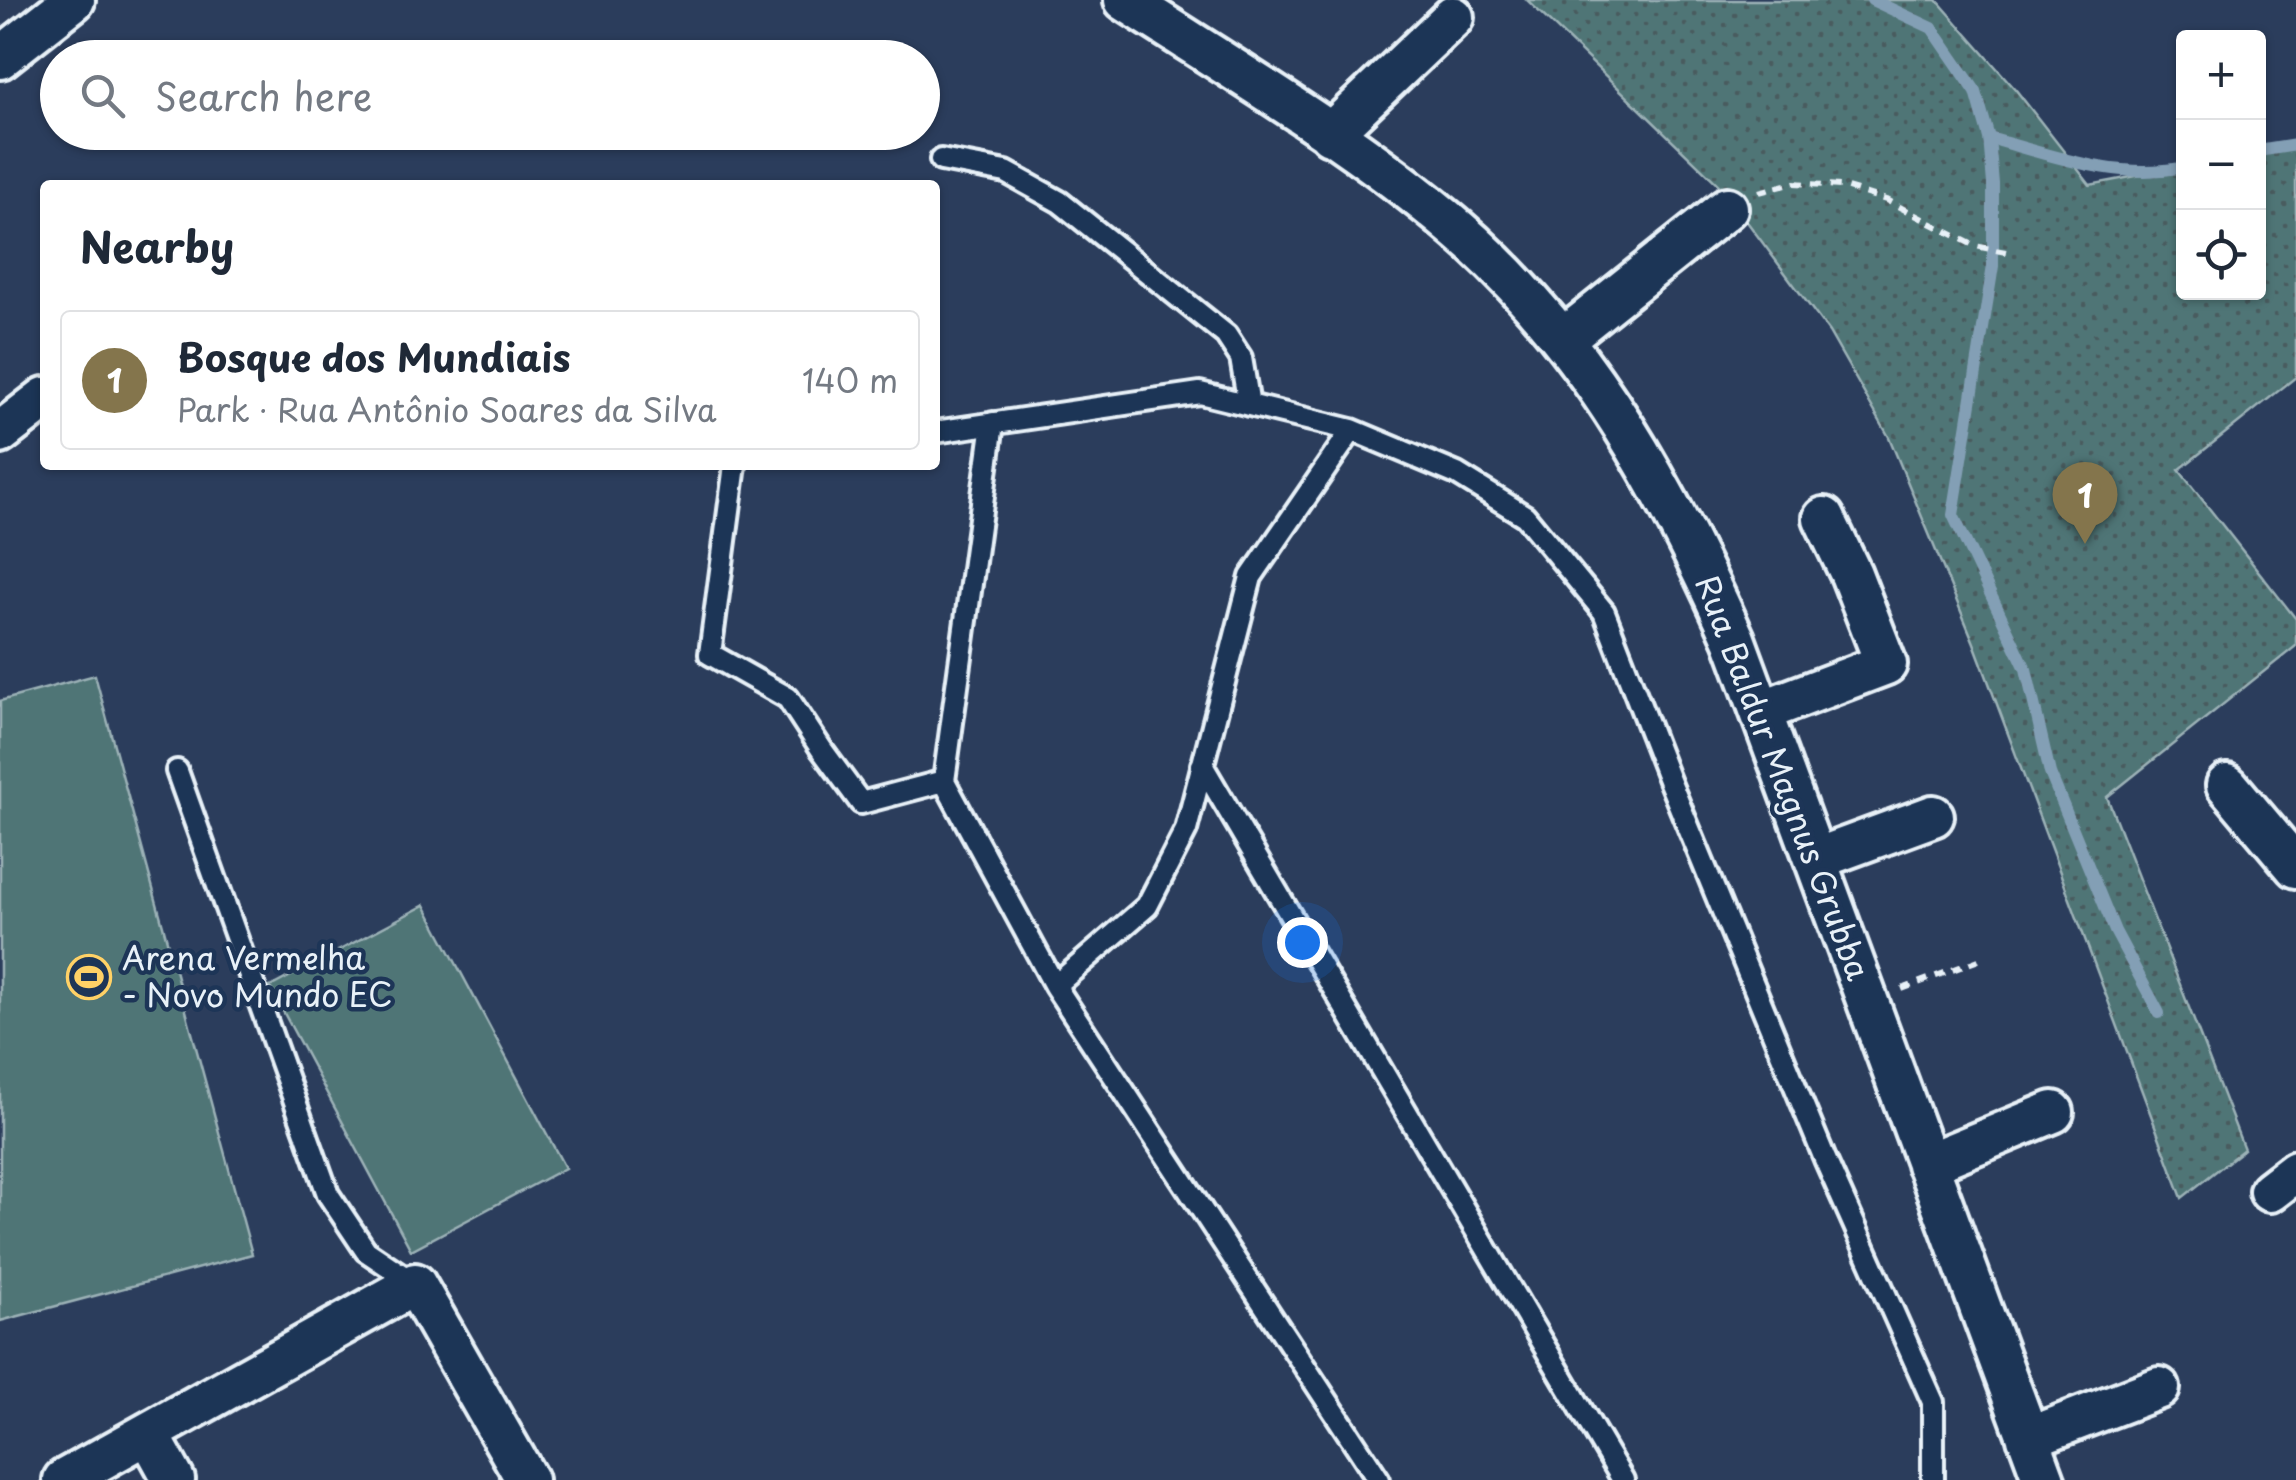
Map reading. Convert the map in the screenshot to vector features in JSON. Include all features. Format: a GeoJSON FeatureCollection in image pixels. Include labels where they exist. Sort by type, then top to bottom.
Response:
{"type":"FeatureCollection","features":[{"type":"Feature","properties":{"kind":"street"},"geometry":{"type":"LineString","coordinates":[[0,58],[74,0]]}},
{"type":"Feature","properties":{"kind":"street","name":"Rua Baldur Magnus Grubba"},"geometry":{"type":"LineString","coordinates":[[1125,0],[1330,134],[1474,244],[1563,339],[1638,446],[1734,639],[2044,1480]]}},
{"type":"Feature","properties":{"kind":"street"},"geometry":{"type":"LineString","coordinates":[[1330,134],[1453,18]]}},
{"type":"Feature","properties":{"kind":"street"},"geometry":{"type":"LineString","coordinates":[[1563,339],[1727,208]]}},
{"type":"Feature","properties":{"kind":"street"},"geometry":{"type":"LineString","coordinates":[[0,433],[40,402]]}},
{"type":"Feature","properties":{"kind":"street"},"geometry":{"type":"LineString","coordinates":[[1762,711],[1886,664],[1824,518]]}},
{"type":"Feature","properties":{"kind":"street"},"geometry":{"type":"LineString","coordinates":[[2227,785],[2296,868]]}},
{"type":"Feature","properties":{"kind":"street"},"geometry":{"type":"LineString","coordinates":[[1816,859],[1933,816]]}},
{"type":"Feature","properties":{"kind":"street"},"geometry":{"type":"LineString","coordinates":[[1927,1164],[2054,1112]]}},
{"type":"Feature","properties":{"kind":"street"},"geometry":{"type":"LineString","coordinates":[[64,1480],[416,1284],[528,1480]]}},
{"type":"Feature","properties":{"kind":"street"},"geometry":{"type":"LineString","coordinates":[[2028,1438],[2160,1388]]}},
{"type":"Feature","properties":{"kind":"street"},"geometry":{"type":"LineString","coordinates":[[148,1433],[174,1480]]}},
{"type":"Feature","properties":{"kind":"lane"},"geometry":{"type":"LineString","coordinates":[[941,160],[1006,172],[1060,202],[1226,335],[1241,358],[1249,405]]}},
{"type":"Feature","properties":{"kind":"lane"},"geometry":{"type":"LineString","coordinates":[[940,431],[1200,394],[1352,430],[1457,474],[1525,516],[1604,612],[1668,780],[1932,1402],[1933,1480]]}},
{"type":"Feature","properties":{"kind":"lane"},"geometry":{"type":"LineString","coordinates":[[993,424],[944,781],[1056,986],[1378,1480]]}},
{"type":"Feature","properties":{"kind":"lane"},"geometry":{"type":"LineString","coordinates":[[1056,986],[1147,906],[1186,830],[1251,578],[1352,430]]}},
{"type":"Feature","properties":{"kind":"lane"},"geometry":{"type":"LineString","coordinates":[[734,470],[710,654],[788,698],[860,803],[944,781]]}},
{"type":"Feature","properties":{"kind":"lane"},"geometry":{"type":"LineString","coordinates":[[1202,765],[1623,1480]]}},
{"type":"Feature","properties":{"kind":"lane"},"geometry":{"type":"LineString","coordinates":[[177,771],[328,1194],[366,1251],[416,1284]]}},
{"type":"Feature","properties":{"kind":"path"},"geometry":{"type":"LineString","coordinates":[[1727,208],[1758,192],[1794,183],[1841,186],[1886,200],[1975,246],[2006,252]]}},
{"type":"Feature","properties":{"kind":"path"},"geometry":{"type":"LineString","coordinates":[[1868,1002],[1984,958]]}},
{"type":"Feature","properties":{"kind":"green space"},"geometry":{"type":"Polygon","coordinates":[[[1527,0],[1937,0],[2016,90],[2090,185],[2176,168],[2176,300],[2266,300],[2266,152],[2296,146],[2296,377],[2179,470],[2296,619],[2296,646],[2107,797],[2244,1149],[2182,1198],[1974,643],[1889,437],[1829,332],[1722,188],[1527,0]]]}},
{"type":"Feature","properties":{"kind":"green space","name":"Arena Vermelha - Novo Mundo EC"},"geometry":{"type":"Polygon","coordinates":[[[95,675],[252,1254],[0,1321],[0,701],[95,675]]]}},
{"type":"Feature","properties":{"kind":"green space"},"geometry":{"type":"Polygon","coordinates":[[[425,905],[565,1168],[411,1250],[270,987],[425,905]]]}},
{"type":"Feature","properties":{"kind":"waterway"},"geometry":{"type":"LineString","coordinates":[[1872,0],[1932,28],[1976,92],[1989,138],[1993,266],[1953,515],[2026,669],[2050,773],[2115,931],[2159,1013]]}},
{"type":"Feature","properties":{"kind":"waterway"},"geometry":{"type":"LineString","coordinates":[[1989,138],[2110,168],[2134,171],[2176,168]]}},
{"type":"Feature","properties":{"kind":"waterway"},"geometry":{"type":"LineString","coordinates":[[2266,150],[2296,145]]}},
{"type":"Feature","properties":{"kind":"place","name":"Bosque dos Mundiais"},"geometry":{"type":"Point","coordinates":[2085,544]}},
{"type":"Feature","properties":{"kind":"place","name":"Arena Vermelha - Novo Mundo EC"},"geometry":{"type":"Point","coordinates":[89,977]}}]}
